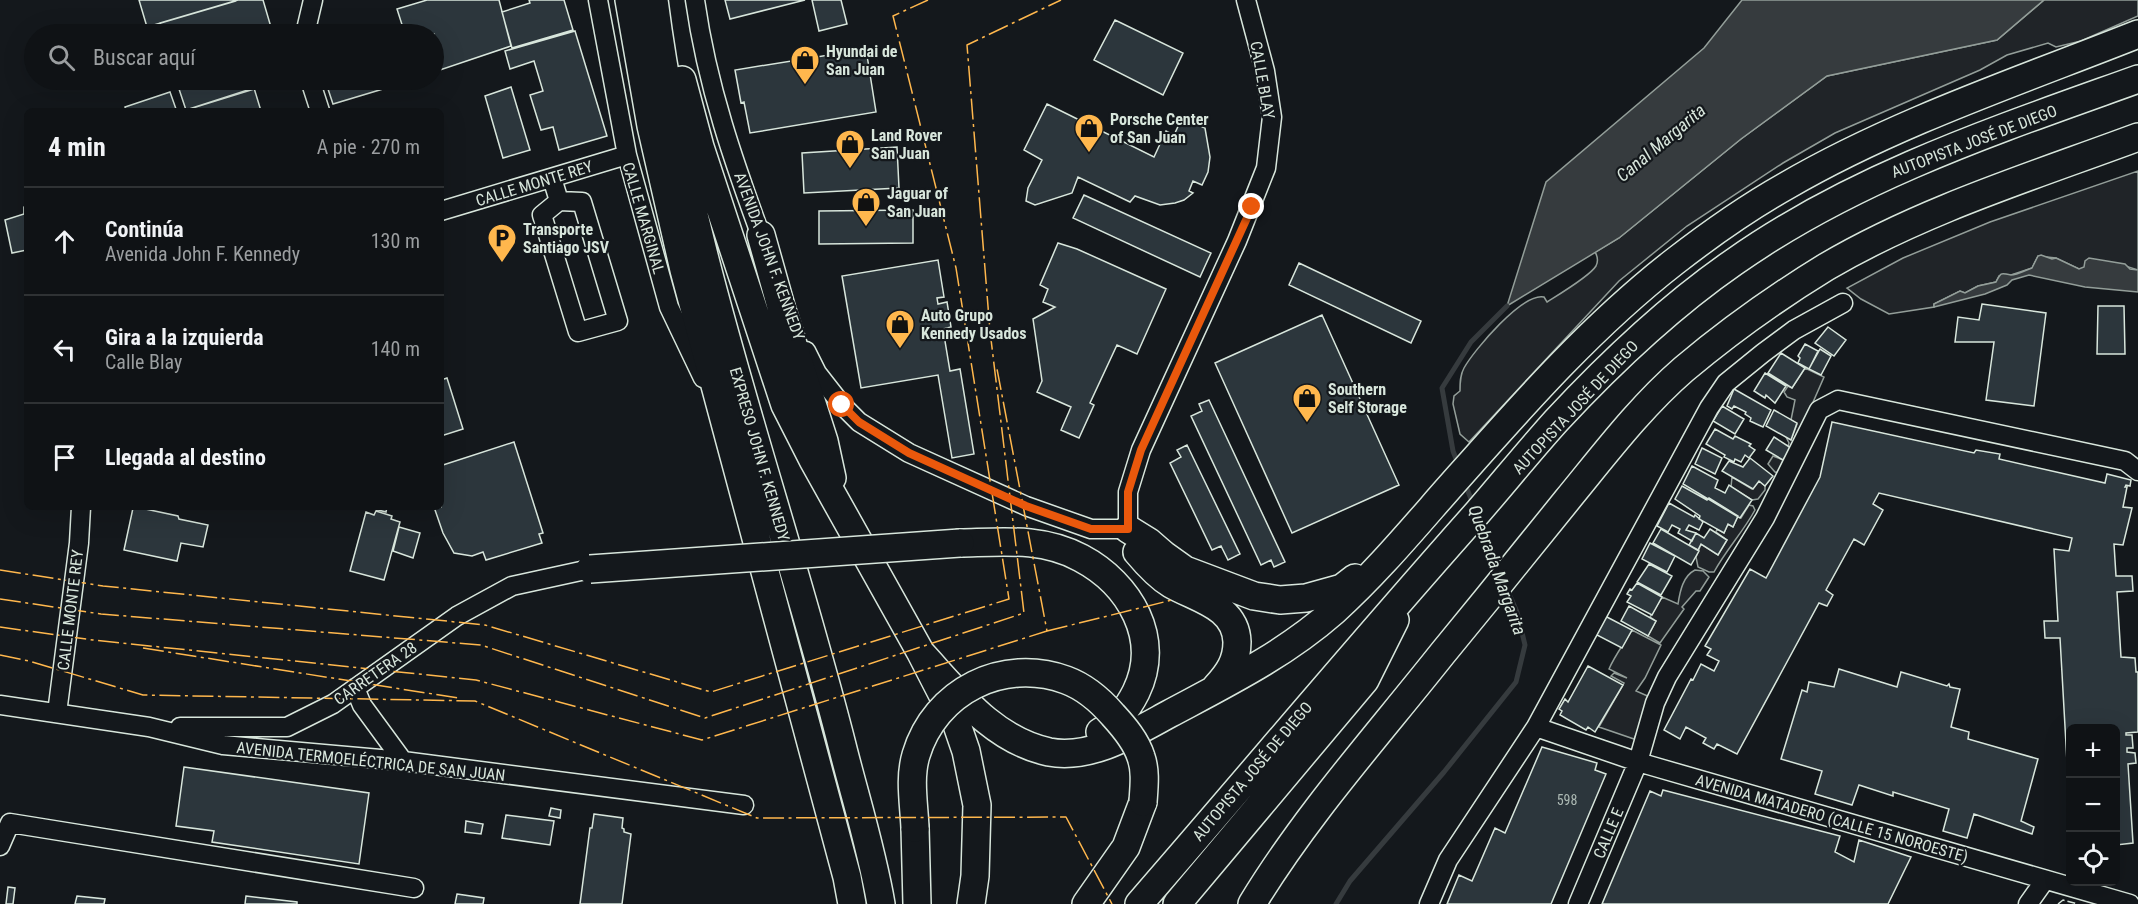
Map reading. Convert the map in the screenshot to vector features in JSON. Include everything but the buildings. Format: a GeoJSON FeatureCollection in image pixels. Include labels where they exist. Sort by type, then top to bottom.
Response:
{"type":"FeatureCollection","features":[{"type":"Feature","properties":{"kind":"highway","name":"EXPRESO JOHN F. KENNEDY"},"geometry":{"type":"LineString","coordinates":[[629,0],[653,137],[684,270],[847,877],[852,904]]}},
{"type":"Feature","properties":{"kind":"highway","name":"EXPRESO JOHN F. KENNEDY"},"geometry":{"type":"LineString","coordinates":[[654,0],[661,57],[698,231],[762,463],[816,642],[881,904]]}},
{"type":"Feature","properties":{"kind":"highway"},"geometry":{"type":"LineString","coordinates":[[921,653],[973,710],[999,730],[1020,742],[1048,751],[1065,753],[1109,744],[1146,727],[1247,674],[1295,643],[1362,584],[1590,334],[1674,262],[1753,206],[1833,161],[1925,118],[2138,34]]}},
{"type":"Feature","properties":{"kind":"highway"},"geometry":{"type":"LineString","coordinates":[[661,57],[682,81],[700,147],[785,405],[955,719],[973,778],[977,805],[978,829],[971,904]]}},
{"type":"Feature","properties":{"kind":"highway","name":"AUTOPISTA JOSÉ DE DIEGO"},"geometry":{"type":"LineString","coordinates":[[1139,904],[1556,422],[1638,339],[1726,267],[1798,221],[1880,178],[1971,139],[2138,78]]}},
{"type":"Feature","properties":{"kind":"highway"},"geometry":{"type":"LineString","coordinates":[[1252,904],[1305,825],[1540,533],[1610,447],[1684,370],[1747,320],[1793,288],[1857,250],[1976,197],[2138,137]]}},
{"type":"Feature","properties":{"kind":"highway"},"geometry":{"type":"LineString","coordinates":[[760,235],[824,441],[839,508]]}},
{"type":"Feature","properties":{"kind":"highway"},"geometry":{"type":"LineString","coordinates":[[1128,529],[1185,570],[1254,596],[1280,600],[1306,598],[1342,588],[1415,526]]}},
{"type":"Feature","properties":{"kind":"highway"},"geometry":{"type":"LineString","coordinates":[[1128,529],[1136,551],[1153,570],[1171,584],[1220,609],[1233,623],[1237,635],[1237,654],[1231,670],[1213,692]]}},
{"type":"Feature","properties":{"kind":"highway"},"geometry":{"type":"LineString","coordinates":[[590,569],[960,543],[1030,541],[1063,550],[1082,558],[1104,574],[1119,589],[1136,612],[1145,636],[1146,662],[1138,687],[1124,713],[1105,729],[1084,740],[1056,745],[1020,742]]}},
{"type":"Feature","properties":{"kind":"highway"},"geometry":{"type":"LineString","coordinates":[[1176,904],[1365,680],[1413,585]]}},
{"type":"Feature","properties":{"kind":"highway"},"geometry":{"type":"LineString","coordinates":[[917,904],[912,778],[916,755],[930,723],[939,710],[954,696],[970,686],[1002,675],[1021,673],[1066,680],[1099,700],[1123,725],[1141,757],[1144,778],[1143,802],[1126,847],[1086,904]]}},
{"type":"Feature","properties":{"kind":"highway"},"geometry":{"type":"LineString","coordinates":[[846,904],[847,877]]}},
{"type":"Feature","properties":{"kind":"street"},"geometry":{"type":"LineString","coordinates":[[307,24],[313,0]]}},
{"type":"Feature","properties":{"kind":"street","name":"CALLE MARGINAL"},"geometry":{"type":"LineString","coordinates":[[598,0],[627,155],[669,307],[726,425]]}},
{"type":"Feature","properties":{"kind":"street","name":"AVENIDA JOHN F. KENNEDY"},"geometry":{"type":"LineString","coordinates":[[695,0],[703,51],[716,107],[760,235],[793,324],[817,373],[842,405],[859,422],[909,453],[1026,506],[1091,529],[1128,529]]}},
{"type":"Feature","properties":{"kind":"street","name":"CALLE BLAY"},"geometry":{"type":"LineString","coordinates":[[1128,529],[1128,492],[1141,450],[1237,241],[1266,168],[1272,117],[1265,71],[1246,0]]}},
{"type":"Feature","properties":{"kind":"street"},"geometry":{"type":"LineString","coordinates":[[313,90],[319,108]]}},
{"type":"Feature","properties":{"kind":"street","name":"CALLE MONTE REY"},"geometry":{"type":"LineString","coordinates":[[444,211],[627,155]]}},
{"type":"Feature","properties":{"kind":"street"},"geometry":{"type":"LineString","coordinates":[[552,178],[559,201]]}},
{"type":"Feature","properties":{"kind":"street"},"geometry":{"type":"LineString","coordinates":[[559,201],[582,202],[618,321],[578,332],[542,215],[559,201]]}},
{"type":"Feature","properties":{"kind":"street"},"geometry":{"type":"LineString","coordinates":[[1429,904],[1448,860],[1536,727],[1709,408],[1726,383],[1794,330],[1843,303]]}},
{"type":"Feature","properties":{"kind":"street","name":"CALLE E"},"geometry":{"type":"LineString","coordinates":[[1578,904],[1638,762],[1655,703],[1667,677],[1765,518],[1819,410],[1839,400],[2125,461],[2138,471]]}},
{"type":"Feature","properties":{"kind":"street","name":"CALLE MONTE REY"},"geometry":{"type":"LineString","coordinates":[[57,713],[79,543],[81,510]]}},
{"type":"Feature","properties":{"kind":"street","name":"CARRETERA 28"},"geometry":{"type":"LineString","coordinates":[[149,727],[286,727],[333,704],[457,616],[512,586],[590,569]]}},
{"type":"Feature","properties":{"kind":"street"},"geometry":{"type":"LineString","coordinates":[[355,688],[372,721],[403,761]]}},
{"type":"Feature","properties":{"kind":"street","name":"AVENIDA TERMOELÉCTRICA DE SAN JUAN"},"geometry":{"type":"LineString","coordinates":[[0,705],[149,727],[223,745],[403,761],[744,805]]}},
{"type":"Feature","properties":{"kind":"street","name":"AVENIDA MATADERO (CALLE 15 NOROESTE)"},"geometry":{"type":"LineString","coordinates":[[1536,727],[1638,762],[2130,904]]}},
{"type":"Feature","properties":{"kind":"street"},"geometry":{"type":"LineString","coordinates":[[0,846],[10,823],[414,888]]}},
{"type":"Feature","properties":{"kind":"street"},"geometry":{"type":"LineString","coordinates":[[2028,904],[2045,880]]}},
{"type":"Feature","properties":{"kind":"shaded area"},"geometry":{"type":"Polygon","coordinates":[[[2044,0],[2138,0],[2138,16],[2081,41],[2056,47],[2048,43],[2007,55],[1980,70],[1835,133],[1783,163],[1687,226],[1619,281],[1469,442],[1460,434],[1453,404],[1454,396],[1460,391],[1460,379],[1469,360],[1500,324],[1524,303],[1544,297],[1547,302],[1581,280],[1596,266],[1595,252],[1619,238],[1741,139],[1827,76],[1997,40],[2044,0]]]}},
{"type":"Feature","properties":{"kind":"shaded area"},"geometry":{"type":"Polygon","coordinates":[[[2138,171],[2138,270],[2116,263],[2079,269],[2056,258],[2038,256],[2032,268],[2011,275],[1999,276],[1996,282],[1978,286],[1965,293],[1960,291],[1934,304],[1934,307],[1889,314],[1861,299],[1847,288],[1903,258],[1990,222],[2138,171]]]}},
{"type":"Feature","properties":{"kind":"shaded area"},"geometry":{"type":"Polygon","coordinates":[[[1805,368],[1824,377],[1789,457],[1779,473],[1775,472],[1768,464],[1773,456],[1783,460],[1791,448],[1788,446],[1786,437],[1791,440],[1797,424],[1791,420],[1795,400],[1787,397],[1784,392],[1788,386],[1792,388],[1805,368]]]}},
{"type":"Feature","properties":{"kind":"shaded area"},"geometry":{"type":"Polygon","coordinates":[[[1732,477],[1752,489],[1759,481],[1765,486],[1765,490],[1758,499],[1752,500],[1731,487],[1732,477]]]}},
{"type":"Feature","properties":{"kind":"shaded area"},"geometry":{"type":"Polygon","coordinates":[[[1749,505],[1755,510],[1714,572],[1698,567],[1696,557],[1701,544],[1718,555],[1727,540],[1716,532],[1717,529],[1724,533],[1728,524],[1733,527],[1738,516],[1741,518],[1749,505]]]}},
{"type":"Feature","properties":{"kind":"shaded area"},"geometry":{"type":"Polygon","coordinates":[[[1695,570],[1703,571],[1709,577],[1700,591],[1696,591],[1682,607],[1684,609],[1660,643],[1648,636],[1656,621],[1650,617],[1662,597],[1678,604],[1685,580],[1695,570]]]}},
{"type":"Feature","properties":{"kind":"shaded area"},"geometry":{"type":"Polygon","coordinates":[[[1632,630],[1661,645],[1636,691],[1652,698],[1634,739],[1599,727],[1624,683],[1611,676],[1614,673],[1627,678],[1609,669],[1632,630]]]}},
{"type":"Feature","properties":{"kind":"water","name":"Canal Margarita"},"geometry":{"type":"Polygon","coordinates":[[[1742,0],[2044,0],[1997,40],[1827,76],[1741,139],[1619,238],[1507,306],[1546,182],[1704,48],[1742,0]]]}},
{"type":"Feature","properties":{"kind":"water"},"geometry":{"type":"Polygon","coordinates":[[[2038,256],[2056,258],[2079,269],[2084,267],[2085,261],[2089,258],[2125,264],[2130,269],[2138,270],[2138,292],[2085,287],[2029,275],[2012,280],[2007,285],[1985,294],[1934,307],[1934,304],[1960,291],[1965,293],[1978,286],[1996,282],[2002,274],[2013,275],[2032,268],[2038,256]]]}},
{"type":"Feature","properties":{"kind":"waterway","name":"Quebrada Margarita"},"geometry":{"type":"LineString","coordinates":[[1458,464],[1453,451],[1442,388],[1471,342],[1507,306]]}},
{"type":"Feature","properties":{"kind":"waterway","name":"Quebrada Margarita"},"geometry":{"type":"LineString","coordinates":[[1465,484],[1474,506]]}},
{"type":"Feature","properties":{"kind":"waterway","name":"Quebrada Margarita"},"geometry":{"type":"LineString","coordinates":[[1481,523],[1500,570]]}},
{"type":"Feature","properties":{"kind":"waterway","name":"Quebrada Margarita"},"geometry":{"type":"LineString","coordinates":[[1336,904],[1350,881],[1444,772],[1516,682],[1525,645],[1517,612],[1506,587]]}},
{"type":"Feature","properties":{"kind":"fence"},"geometry":{"type":"LineString","coordinates":[[2058,904],[2063,900],[2078,904]]}},
{"type":"Feature","properties":{"kind":"power"},"geometry":{"type":"LineString","coordinates":[[0,570],[103,586],[485,625],[711,692],[1009,599],[956,268],[893,16],[928,0]]}},
{"type":"Feature","properties":{"kind":"power"},"geometry":{"type":"LineString","coordinates":[[0,599],[101,614],[481,645],[705,718],[1024,613],[990,331],[967,45],[1061,0]]}},
{"type":"Feature","properties":{"kind":"power"},"geometry":{"type":"LineString","coordinates":[[0,627],[93,640],[476,680],[702,740],[1047,631],[997,369]]}},
{"type":"Feature","properties":{"kind":"power"},"geometry":{"type":"LineString","coordinates":[[1047,631],[1172,600]]}},
{"type":"Feature","properties":{"kind":"power"},"geometry":{"type":"LineString","coordinates":[[143,648],[458,698]]}},
{"type":"Feature","properties":{"kind":"power"},"geometry":{"type":"LineString","coordinates":[[0,655],[29,661],[143,695],[475,701],[757,818],[1066,817],[1112,904]]}},
{"type":"Feature","properties":{"kind":"place","name":"Hyundai de San Juan"},"geometry":{"type":"Point","coordinates":[805,86]}},
{"type":"Feature","properties":{"kind":"place","name":"Porsche Center of San Juan"},"geometry":{"type":"Point","coordinates":[1089,154]}},
{"type":"Feature","properties":{"kind":"place","name":"Land Rover San Juan"},"geometry":{"type":"Point","coordinates":[850,170]}},
{"type":"Feature","properties":{"kind":"place","name":"Jaguar of San Juan"},"geometry":{"type":"Point","coordinates":[866,228]}},
{"type":"Feature","properties":{"kind":"place","name":"Transporte Santiago JSV"},"geometry":{"type":"Point","coordinates":[502,264]}},
{"type":"Feature","properties":{"kind":"place","name":"Auto Grupo Kennedy Usados"},"geometry":{"type":"Point","coordinates":[900,350]}},
{"type":"Feature","properties":{"kind":"place","name":"Southern Self Storage"},"geometry":{"type":"Point","coordinates":[1307,424]}},
{"type":"Feature","properties":{"kind":"route"},"geometry":{"type":"LineString","coordinates":[[842,405],[859,422],[909,453],[1026,506],[1091,529],[1128,529],[1128,492],[1141,450],[1252,207]]}}]}
